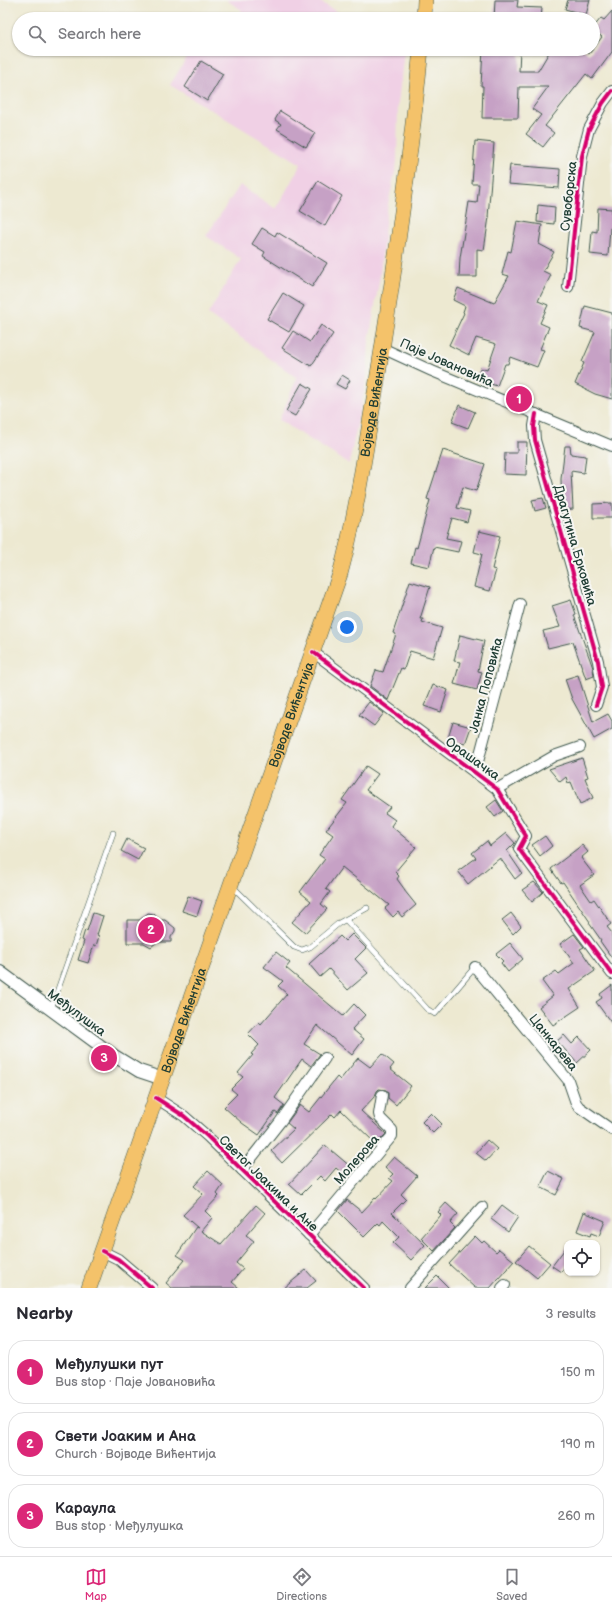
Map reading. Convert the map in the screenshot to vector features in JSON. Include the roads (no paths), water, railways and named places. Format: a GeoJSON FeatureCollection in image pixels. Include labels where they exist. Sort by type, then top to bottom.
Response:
{"type":"FeatureCollection","features":[{"type":"Feature","properties":{"kind":"main road"},"geometry":{"type":"LineString","coordinates":[[424,12],[425,0]]}},
{"type":"Feature","properties":{"kind":"main road","name":"Војводе Вићентија"},"geometry":{"type":"LineString","coordinates":[[89,1288],[334,594],[347,548],[362,472],[382,348],[401,216],[420,56]]}},
{"type":"Feature","properties":{"kind":"street","name":"Сувоборска"},"geometry":{"type":"LineString","coordinates":[[568,287],[582,156],[589,130],[603,103],[612,91]]}},
{"type":"Feature","properties":{"kind":"street","name":"Паје Јовановића"},"geometry":{"type":"LineString","coordinates":[[382,348],[432,371],[612,446]]}},
{"type":"Feature","properties":{"kind":"street","name":"Драгутина Брковића"},"geometry":{"type":"LineString","coordinates":[[536,414],[534,426],[535,440],[598,661],[602,687],[596,705]]}},
{"type":"Feature","properties":{"kind":"street","name":"Јанка Поповића"},"geometry":{"type":"LineString","coordinates":[[475,773],[520,604]]}},
{"type":"Feature","properties":{"kind":"street","name":"Орашачка"},"geometry":{"type":"LineString","coordinates":[[313,652],[497,789],[526,836],[519,849],[612,974]]}},
{"type":"Feature","properties":{"kind":"street"},"geometry":{"type":"LineString","coordinates":[[497,789],[554,756],[580,747]]}},
{"type":"Feature","properties":{"kind":"street","name":"Цанкарева"},"geometry":{"type":"LineString","coordinates":[[476,967],[568,1080],[576,1103],[579,1107],[612,1130]]}},
{"type":"Feature","properties":{"kind":"street","name":"Међулушка"},"geometry":{"type":"LineString","coordinates":[[0,972],[130,1067],[163,1079]]}},
{"type":"Feature","properties":{"kind":"street"},"geometry":{"type":"LineString","coordinates":[[242,1170],[280,1122],[326,1058]]}},
{"type":"Feature","properties":{"kind":"street","name":"Молерова"},"geometry":{"type":"LineString","coordinates":[[309,1234],[392,1136],[392,1130],[380,1118],[379,1114],[382,1095]]}},
{"type":"Feature","properties":{"kind":"street","name":"Светог Јоакима и Ане"},"geometry":{"type":"LineString","coordinates":[[156,1098],[184,1116],[364,1288]]}},
{"type":"Feature","properties":{"kind":"street"},"geometry":{"type":"LineString","coordinates":[[410,1288],[482,1207]]}},
{"type":"Feature","properties":{"kind":"street"},"geometry":{"type":"LineString","coordinates":[[102,1251],[118,1259],[152,1288]]}},
{"type":"Feature","properties":{"kind":"lane"},"geometry":{"type":"LineString","coordinates":[[50,1009],[113,833]]}},
{"type":"Feature","properties":{"kind":"lane"},"geometry":{"type":"LineString","coordinates":[[231,885],[298,949],[302,950],[310,947],[346,920],[367,908]]}},
{"type":"Feature","properties":{"kind":"lane"},"geometry":{"type":"LineString","coordinates":[[346,920],[428,1009],[435,1014],[476,967]]}},
{"type":"Feature","properties":{"kind":"place","name":"Међулушки пут"},"geometry":{"type":"Point","coordinates":[519,399]}},
{"type":"Feature","properties":{"kind":"place","name":"Свети Јоаким и Ана"},"geometry":{"type":"Point","coordinates":[151,930]}},
{"type":"Feature","properties":{"kind":"place","name":"Караула"},"geometry":{"type":"Point","coordinates":[104,1058]}}]}
